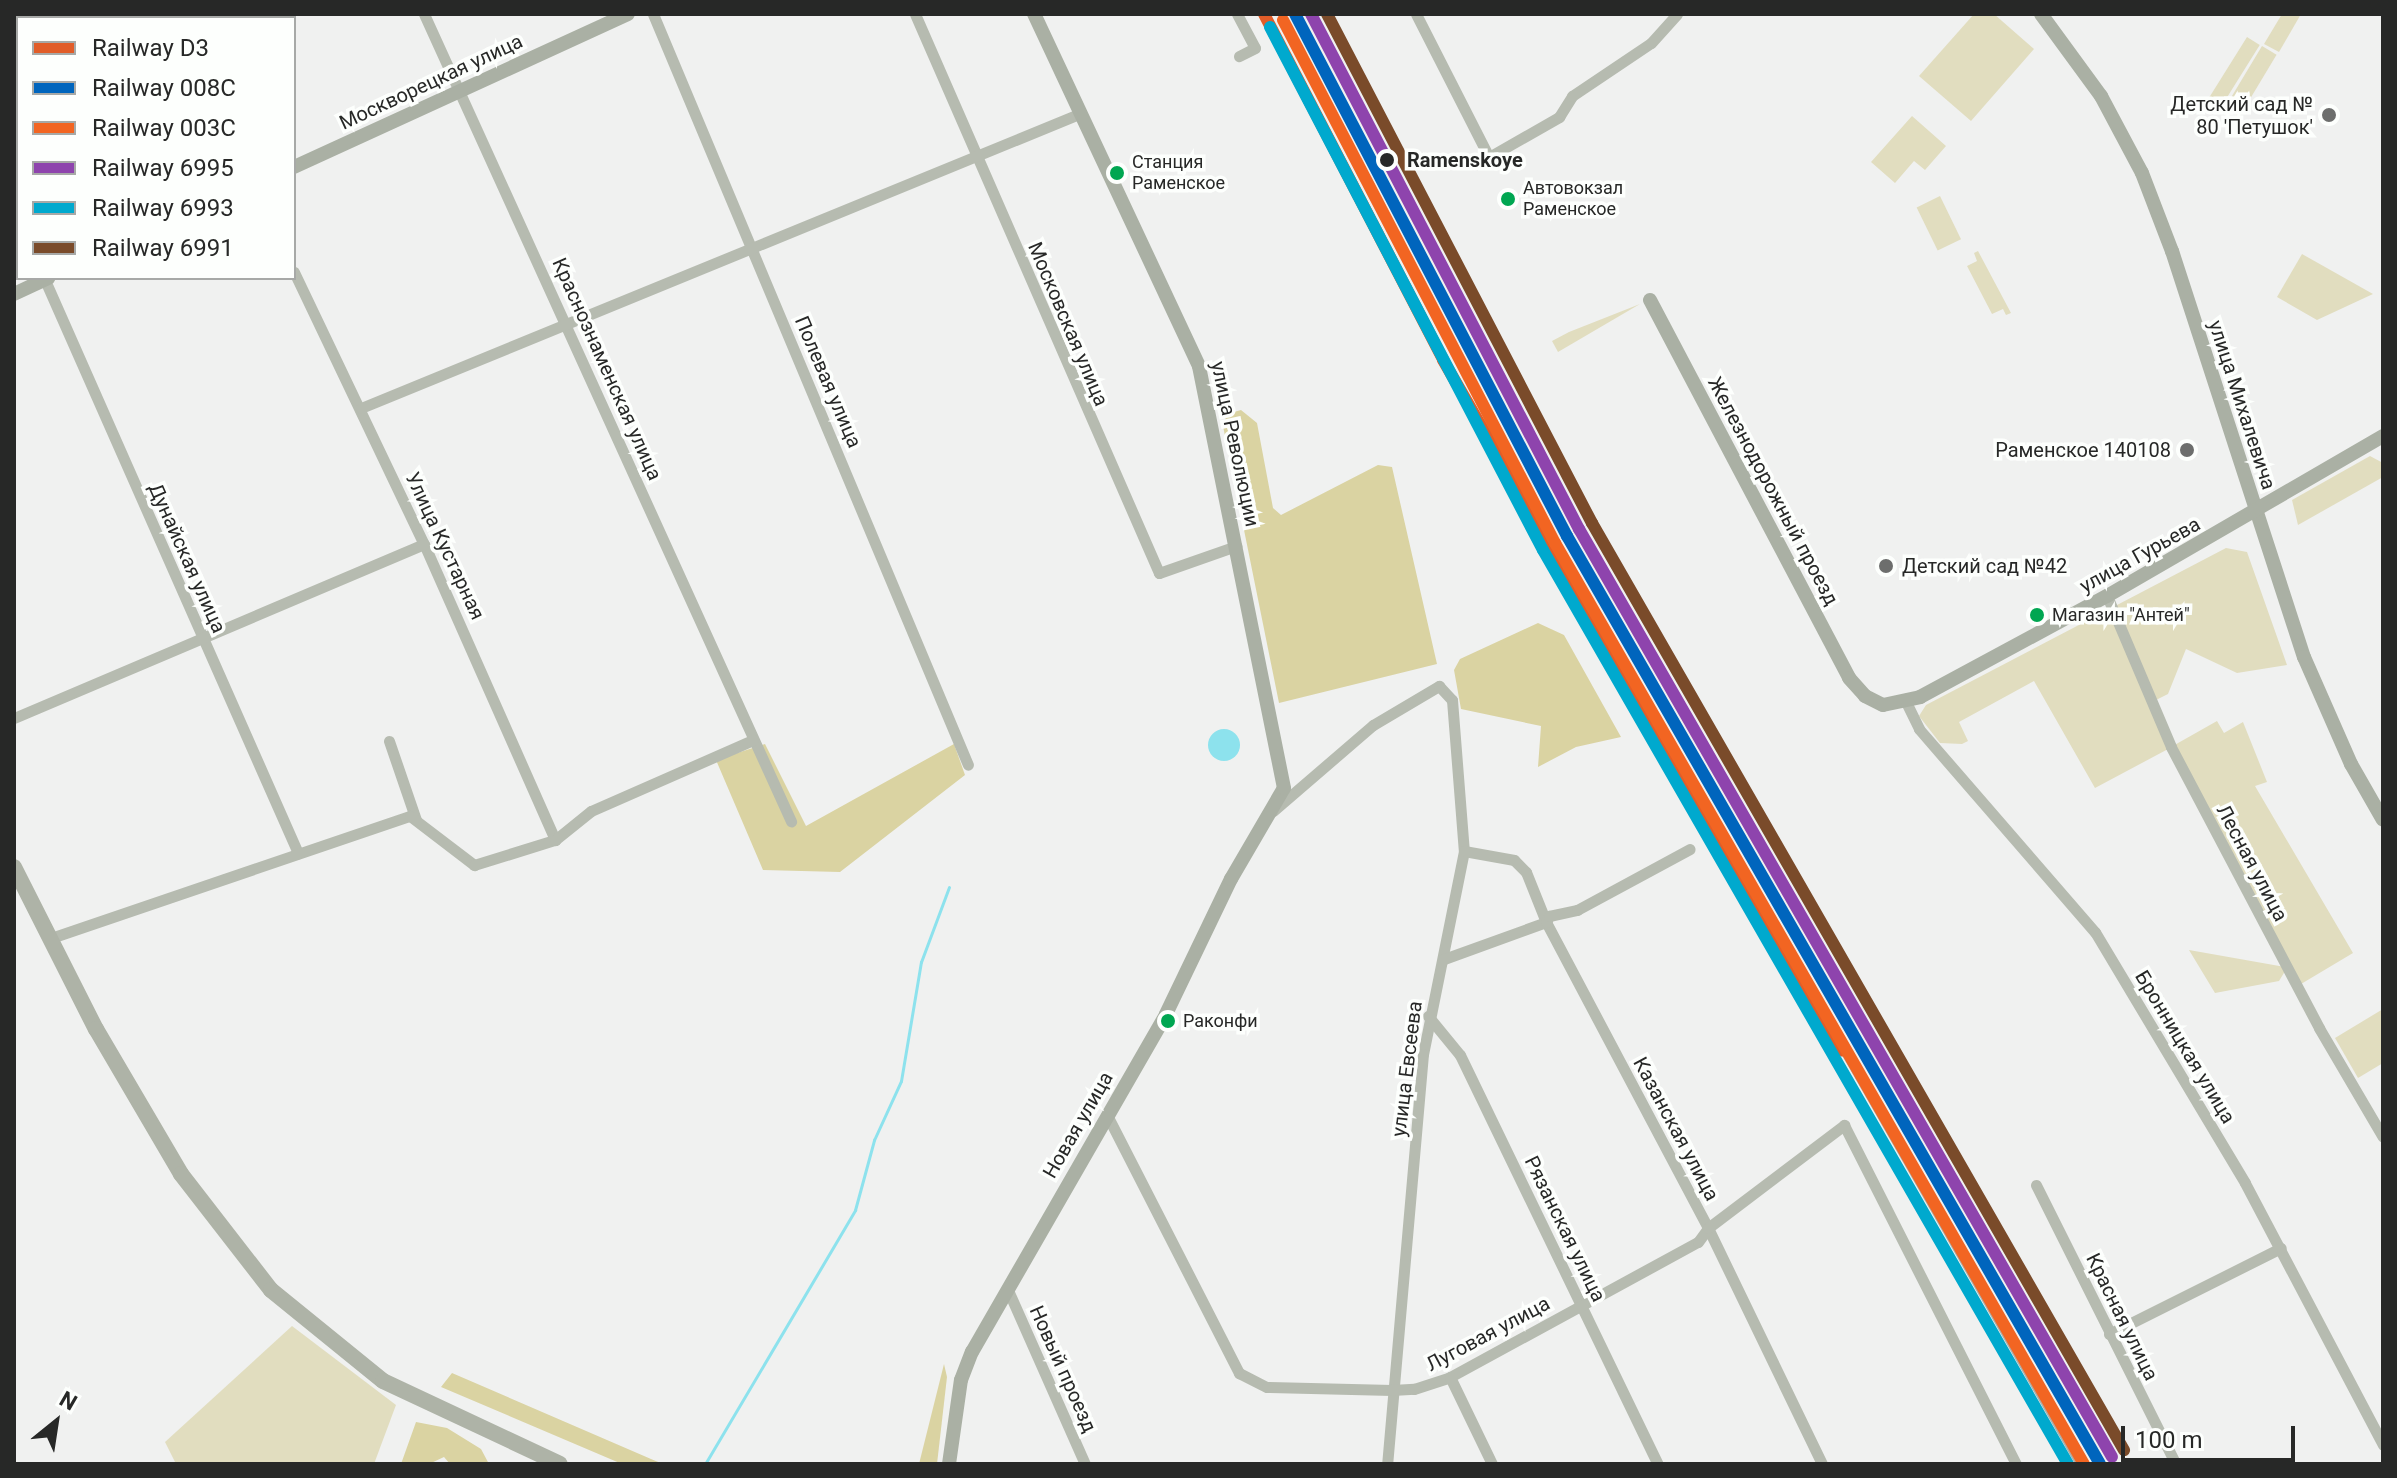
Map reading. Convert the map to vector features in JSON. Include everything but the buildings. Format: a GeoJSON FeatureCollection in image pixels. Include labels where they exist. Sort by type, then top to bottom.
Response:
{"type":"FeatureCollection","features":[{"type":"Feature","properties":{"kind":"main road"},"geometry":{"type":"LineString","coordinates":[[15,869],[96,1029],[181,1174],[271,1290],[383,1381],[560,1464]]}},
{"type":"Feature","properties":{"kind":"street","name":"Краснознаменская улица"},"geometry":{"type":"LineString","coordinates":[[424,14],[569,327],[791,821]]}},
{"type":"Feature","properties":{"kind":"street","name":"Москворецкая улица"},"geometry":{"type":"LineString","coordinates":[[296,166],[628,14]]}},
{"type":"Feature","properties":{"kind":"street","name":"Полевая улица"},"geometry":{"type":"LineString","coordinates":[[653,14],[968,765]]}},
{"type":"Feature","properties":{"kind":"street","name":"Московская улица"},"geometry":{"type":"LineString","coordinates":[[915,14],[1159,573],[1236,546]]}},
{"type":"Feature","properties":{"kind":"street","name":"улица Революции"},"geometry":{"type":"LineString","coordinates":[[1034,14],[1193,349],[1284,781],[1270,814]]}},
{"type":"Feature","properties":{"kind":"street"},"geometry":{"type":"LineString","coordinates":[[1237,14],[1255,48],[1239,56]]}},
{"type":"Feature","properties":{"kind":"street"},"geometry":{"type":"LineString","coordinates":[[1416,14],[1489,157],[1556,119],[1572,96],[1651,43],[1677,14]]}},
{"type":"Feature","properties":{"kind":"street","name":"улица Михалевича"},"geometry":{"type":"LineString","coordinates":[[2041,14],[2101,96],[2138,163],[2172,251],[2254,510],[2320,699],[2383,820]]}},
{"type":"Feature","properties":{"kind":"street"},"geometry":{"type":"LineString","coordinates":[[361,408],[561,325],[569,327],[1079,114]]}},
{"type":"Feature","properties":{"kind":"street","name":"Улица Кустарная"},"geometry":{"type":"LineString","coordinates":[[296,276],[424,544],[555,840]]}},
{"type":"Feature","properties":{"kind":"street"},"geometry":{"type":"LineString","coordinates":[[14,294],[44,280]]}},
{"type":"Feature","properties":{"kind":"street","name":"Дунайская улица"},"geometry":{"type":"LineString","coordinates":[[46,280],[298,853]]}},
{"type":"Feature","properties":{"kind":"street","name":"Железнодорожный проезд"},"geometry":{"type":"LineString","coordinates":[[1650,300],[1849,678],[1865,696],[1883,705],[1906,702]]}},
{"type":"Feature","properties":{"kind":"street","name":"улица Гурьева"},"geometry":{"type":"LineString","coordinates":[[1906,702],[2238,524],[2254,510],[2383,436]]}},
{"type":"Feature","properties":{"kind":"street"},"geometry":{"type":"LineString","coordinates":[[14,718],[424,544]]}},
{"type":"Feature","properties":{"kind":"street","name":"Лесная улица"},"geometry":{"type":"LineString","coordinates":[[2107,596],[2176,758],[2304,1001],[2383,1137]]}},
{"type":"Feature","properties":{"kind":"street","name":"улица Евсеева"},"geometry":{"type":"LineString","coordinates":[[1270,814],[1373,725],[1439,686],[1452,700],[1464,851],[1444,959],[1428,1016],[1387,1464]]}},
{"type":"Feature","properties":{"kind":"street","name":"Бронницкая улица"},"geometry":{"type":"LineString","coordinates":[[1906,702],[1919,729],[2095,932],[2281,1248],[2383,1445]]}},
{"type":"Feature","properties":{"kind":"street"},"geometry":{"type":"LineString","coordinates":[[51,938],[410,816],[474,865],[555,840],[591,811],[753,740]]}},
{"type":"Feature","properties":{"kind":"street"},"geometry":{"type":"LineString","coordinates":[[389,741],[416,821]]}},
{"type":"Feature","properties":{"kind":"street","name":"Новая улица"},"geometry":{"type":"LineString","coordinates":[[949,1464],[961,1380],[1007,1288],[1107,1115],[1270,814]]}},
{"type":"Feature","properties":{"kind":"street"},"geometry":{"type":"LineString","coordinates":[[1444,959],[1546,922],[1549,916],[1577,910],[1690,849]]}},
{"type":"Feature","properties":{"kind":"street","name":"Казанская улица"},"geometry":{"type":"LineString","coordinates":[[1464,851],[1517,862],[1708,1228],[1822,1464]]}},
{"type":"Feature","properties":{"kind":"street","name":"Рязанская улица"},"geometry":{"type":"LineString","coordinates":[[1428,1016],[1456,1048],[1658,1464]]}},
{"type":"Feature","properties":{"kind":"street","name":"Луговая улица"},"geometry":{"type":"LineString","coordinates":[[1107,1115],[1239,1373],[1267,1387],[1392,1390],[1414,1389],[1450,1377],[1698,1242],[1708,1228],[1844,1125],[2016,1464]]}},
{"type":"Feature","properties":{"kind":"street","name":"Красная улица"},"geometry":{"type":"LineString","coordinates":[[2036,1185],[2176,1464]]}},
{"type":"Feature","properties":{"kind":"street"},"geometry":{"type":"LineString","coordinates":[[2109,1334],[2281,1248]]}},
{"type":"Feature","properties":{"kind":"street","name":"Новый проезд"},"geometry":{"type":"LineString","coordinates":[[1007,1288],[1085,1464]]}},
{"type":"Feature","properties":{"kind":"street"},"geometry":{"type":"LineString","coordinates":[[1450,1377],[1492,1464]]}},
{"type":"Feature","properties":{"kind":"shaded area"},"geometry":{"type":"Polygon","coordinates":[[[1974,14],[1994,14],[2034,49],[1971,121],[1919,76],[1974,14]]]}},
{"type":"Feature","properties":{"kind":"shaded area"},"geometry":{"type":"Polygon","coordinates":[[[2282,14],[2301,14],[2279,52],[2264,44],[2282,14]]]}},
{"type":"Feature","properties":{"kind":"shaded area"},"geometry":{"type":"Polygon","coordinates":[[[2247,37],[2260,45],[2222,105],[2209,97],[2247,37]]]}},
{"type":"Feature","properties":{"kind":"shaded area"},"geometry":{"type":"Polygon","coordinates":[[[2262,46],[2277,55],[2239,116],[2225,108],[2262,46]]]}},
{"type":"Feature","properties":{"kind":"shaded area"},"geometry":{"type":"Polygon","coordinates":[[[1912,116],[1946,146],[1925,170],[1914,161],[1895,183],[1871,162],[1912,116]]]}},
{"type":"Feature","properties":{"kind":"shaded area"},"geometry":{"type":"Polygon","coordinates":[[[1940,196],[1961,239],[1938,251],[1917,207],[1940,196]]]}},
{"type":"Feature","properties":{"kind":"shaded area"},"geometry":{"type":"Polygon","coordinates":[[[1978,251],[2011,313],[2006,315],[2003,309],[1992,314],[1967,266],[1977,261],[1974,253],[1978,251]]]}},
{"type":"Feature","properties":{"kind":"shaded area"},"geometry":{"type":"Polygon","coordinates":[[[2302,254],[2373,294],[2317,320],[2277,297],[2302,254]]]}},
{"type":"Feature","properties":{"kind":"shaded area"},"geometry":{"type":"Polygon","coordinates":[[[1640,304],[1558,352],[1552,341],[1569,332],[1640,304]]]}},
{"type":"Feature","properties":{"kind":"shaded area"},"geometry":{"type":"Polygon","coordinates":[[[1241,410],[1257,423],[1273,508],[1281,515],[1378,465],[1392,467],[1437,664],[1279,703],[1223,426],[1227,414],[1241,410]]]}},
{"type":"Feature","properties":{"kind":"shaded area"},"geometry":{"type":"Polygon","coordinates":[[[2370,456],[2383,463],[2383,477],[2298,525],[2292,500],[2370,456]]]}},
{"type":"Feature","properties":{"kind":"shaded area"},"geometry":{"type":"Polygon","coordinates":[[[2226,548],[2247,552],[2287,665],[2237,673],[2186,649],[2168,694],[2152,702],[2171,747],[2217,721],[2224,733],[2243,722],[2267,782],[2255,786],[2353,953],[2296,987],[2287,968],[2279,981],[2215,993],[2189,950],[2285,967],[2170,748],[2095,788],[2034,681],[1959,722],[1968,741],[1962,744],[1940,743],[1919,716],[1926,705],[2226,548]]]}},
{"type":"Feature","properties":{"kind":"shaded area"},"geometry":{"type":"Polygon","coordinates":[[[1538,623],[1564,635],[1621,737],[1576,747],[1538,767],[1541,726],[1461,709],[1454,670],[1460,659],[1538,623]]]}},
{"type":"Feature","properties":{"kind":"shaded area"},"geometry":{"type":"Polygon","coordinates":[[[765,744],[806,826],[954,744],[965,775],[840,872],[763,870],[716,760],[765,744]]]}},
{"type":"Feature","properties":{"kind":"shaded area"},"geometry":{"type":"Polygon","coordinates":[[[2383,1009],[2383,1063],[2358,1078],[2335,1038],[2383,1009]]]}},
{"type":"Feature","properties":{"kind":"shaded area"},"geometry":{"type":"Polygon","coordinates":[[[292,1326],[396,1405],[374,1464],[176,1464],[165,1442],[292,1326]]]}},
{"type":"Feature","properties":{"kind":"shaded area"},"geometry":{"type":"Polygon","coordinates":[[[944,1364],[947,1377],[937,1464],[919,1464],[944,1364]]]}},
{"type":"Feature","properties":{"kind":"shaded area"},"geometry":{"type":"Polygon","coordinates":[[[452,1373],[663,1464],[622,1464],[441,1387],[452,1373]]]}},
{"type":"Feature","properties":{"kind":"shaded area"},"geometry":{"type":"Polygon","coordinates":[[[416,1422],[447,1428],[481,1449],[489,1464],[450,1464],[444,1457],[429,1464],[401,1464],[416,1422]]]}},
{"type":"Feature","properties":{"kind":"water"},"geometry":{"type":"Polygon","coordinates":[[[1224,729],[1235,734],[1240,745],[1235,756],[1224,761],[1213,756],[1208,745],[1213,734],[1224,729]]]}},
{"type":"Feature","properties":{"kind":"waterway"},"geometry":{"type":"LineString","coordinates":[[705,1464],[855,1210],[874,1140],[901,1081],[921,962],[949,887]]}},
{"type":"Feature","properties":{"kind":"railway"},"geometry":{"type":"LineString","coordinates":[[1843,1051],[2079,1464]]}},
{"type":"Feature","properties":{"kind":"rail line","name":"D3"},"geometry":{"type":"LineString","coordinates":[[1264,14],[1443,360],[1843,1051]]}},
{"type":"Feature","properties":{"kind":"rail line","name":"008С"},"geometry":{"type":"LineString","coordinates":[[1295,14],[1567,536],[2100,1464]]}},
{"type":"Feature","properties":{"kind":"rail line","name":"6995"},"geometry":{"type":"LineString","coordinates":[[1311,14],[1579,529],[2112,1457]]}},
{"type":"Feature","properties":{"kind":"rail line","name":"6991"},"geometry":{"type":"LineString","coordinates":[[1327,14],[1592,523],[2124,1450]]}},
{"type":"Feature","properties":{"kind":"rail line","name":"003С"},"geometry":{"type":"LineString","coordinates":[[1283,20],[1555,543],[2084,1464]]}},
{"type":"Feature","properties":{"kind":"rail line","name":"6993"},"geometry":{"type":"LineString","coordinates":[[1270,27],[1543,550],[2068,1464]]}},
{"type":"Feature","properties":{"kind":"place","name":"Детский сад № 80 'Петушок'"},"geometry":{"type":"Point","coordinates":[2329,115]}},
{"type":"Feature","properties":{"kind":"place","name":"Ramenskoye"},"geometry":{"type":"Point","coordinates":[1387,160]}},
{"type":"Feature","properties":{"kind":"place","name":"Станция Раменское"},"geometry":{"type":"Point","coordinates":[1117,173]}},
{"type":"Feature","properties":{"kind":"place","name":"Автовокзал Раменское"},"geometry":{"type":"Point","coordinates":[1508,199]}},
{"type":"Feature","properties":{"kind":"place","name":"Раменское 140108"},"geometry":{"type":"Point","coordinates":[2187,450]}},
{"type":"Feature","properties":{"kind":"place","name":"Детский сад №42"},"geometry":{"type":"Point","coordinates":[1886,566]}},
{"type":"Feature","properties":{"kind":"place","name":"Магазин \"Антей\""},"geometry":{"type":"Point","coordinates":[2037,615]}},
{"type":"Feature","properties":{"kind":"place","name":"Раконфи"},"geometry":{"type":"Point","coordinates":[1168,1021]}}]}
